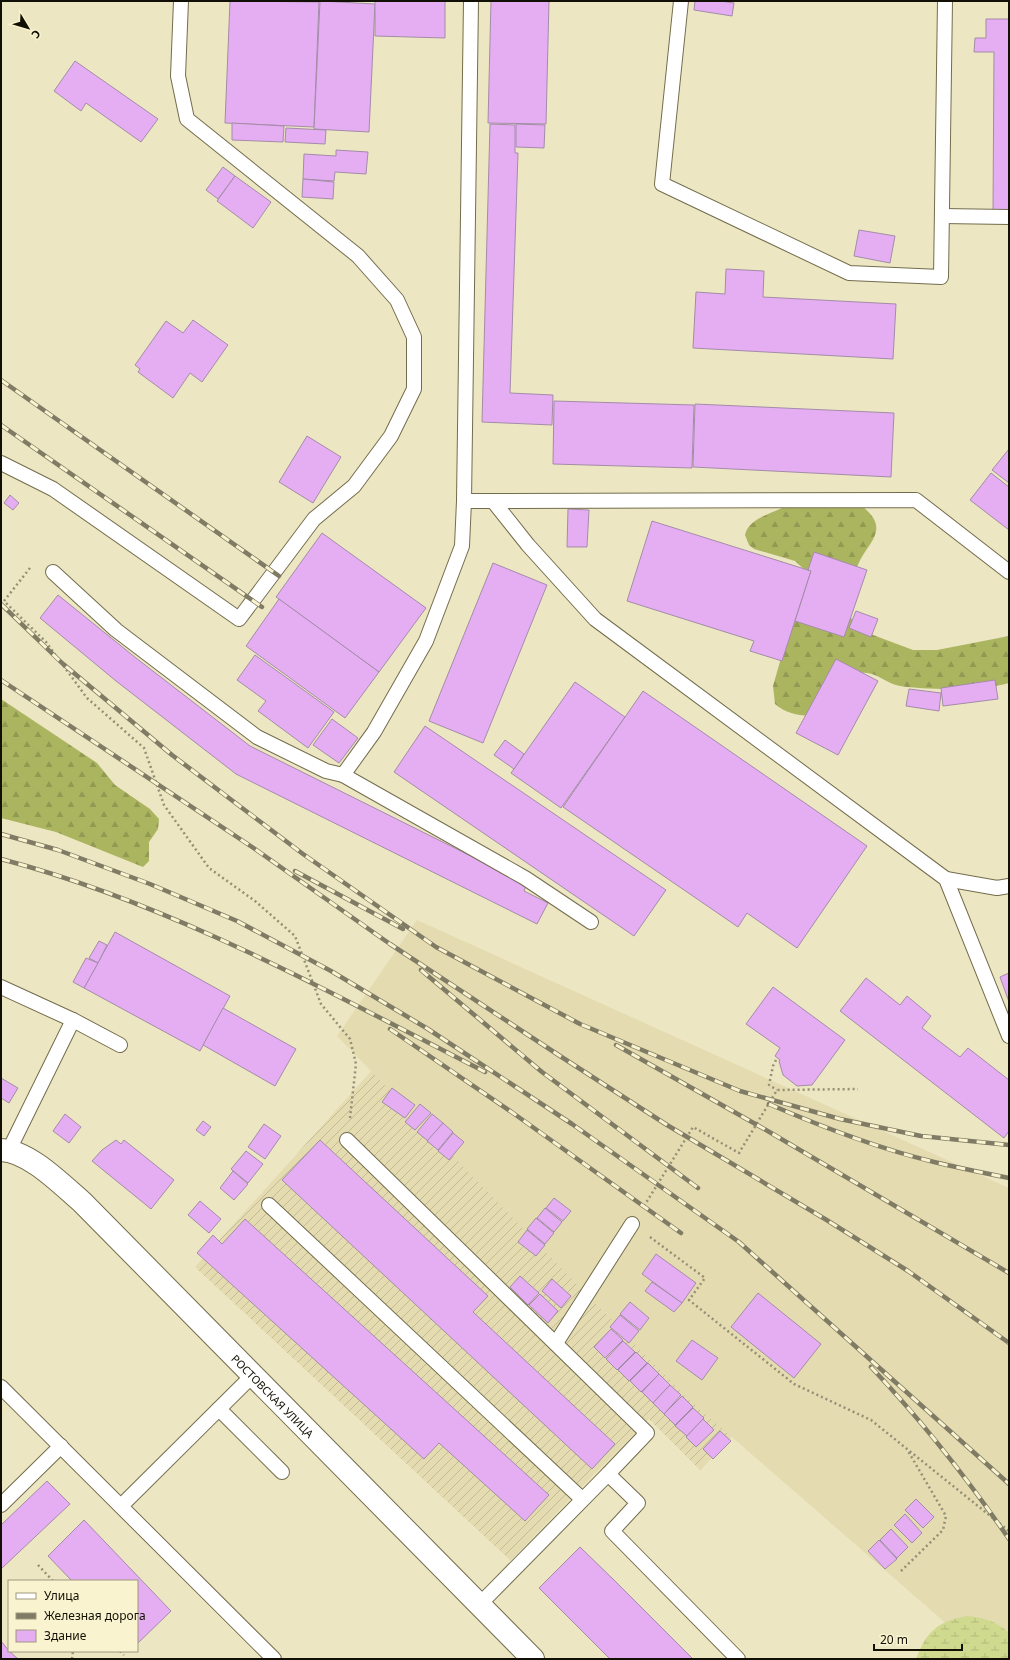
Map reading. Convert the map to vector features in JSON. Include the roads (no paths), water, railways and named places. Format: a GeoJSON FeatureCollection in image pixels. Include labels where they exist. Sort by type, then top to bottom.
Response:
{"type":"FeatureCollection","features":[{"type":"Feature","properties":{"kind":"street","name":"РОСТОВСКАЯ УЛИЦА"},"geometry":{"type":"LineString","coordinates":[[5,1150],[30,1161],[82,1202],[252,1376],[479,1604],[523,1656]]}},
{"type":"Feature","properties":{"kind":"lane"},"geometry":{"type":"LineString","coordinates":[[1,463],[53,488],[240,618],[314,519],[354,486],[391,436],[414,389],[414,337],[397,300],[358,256],[187,119],[178,76],[181,1]]}},
{"type":"Feature","properties":{"kind":"lane"},"geometry":{"type":"LineString","coordinates":[[343,775],[374,732],[426,641],[462,546],[464,501],[471,1]]}},
{"type":"Feature","properties":{"kind":"lane"},"geometry":{"type":"LineString","coordinates":[[681,1],[662,184],[849,273],[940,277],[945,1]]}},
{"type":"Feature","properties":{"kind":"lane"},"geometry":{"type":"LineString","coordinates":[[942,216],[1009,217]]}},
{"type":"Feature","properties":{"kind":"lane"},"geometry":{"type":"LineString","coordinates":[[464,501],[916,500],[1009,572]]}},
{"type":"Feature","properties":{"kind":"lane"},"geometry":{"type":"LineString","coordinates":[[493,501],[528,545],[595,619],[946,879],[997,888],[1009,886]]}},
{"type":"Feature","properties":{"kind":"lane"},"geometry":{"type":"LineString","coordinates":[[53,572],[116,630],[257,737],[326,772],[343,775],[524,878],[591,922]]}},
{"type":"Feature","properties":{"kind":"lane"},"geometry":{"type":"LineString","coordinates":[[946,879],[1009,1036]]}},
{"type":"Feature","properties":{"kind":"lane"},"geometry":{"type":"LineString","coordinates":[[1,987],[73,1020],[120,1045]]}},
{"type":"Feature","properties":{"kind":"lane"},"geometry":{"type":"LineString","coordinates":[[5,1150],[73,1020]]}},
{"type":"Feature","properties":{"kind":"lane"},"geometry":{"type":"LineString","coordinates":[[348,1140],[647,1433],[479,1604]]}},
{"type":"Feature","properties":{"kind":"lane"},"geometry":{"type":"LineString","coordinates":[[269,1205],[582,1499]]}},
{"type":"Feature","properties":{"kind":"lane"},"geometry":{"type":"LineString","coordinates":[[556,1343],[632,1224]]}},
{"type":"Feature","properties":{"kind":"lane"},"geometry":{"type":"LineString","coordinates":[[121,1506],[252,1376]]}},
{"type":"Feature","properties":{"kind":"lane"},"geometry":{"type":"LineString","coordinates":[[1,1387],[274,1659]]}},
{"type":"Feature","properties":{"kind":"lane"},"geometry":{"type":"LineString","coordinates":[[219,1409],[282,1472]]}},
{"type":"Feature","properties":{"kind":"lane"},"geometry":{"type":"LineString","coordinates":[[1,1505],[61,1446]]}},
{"type":"Feature","properties":{"kind":"lane"},"geometry":{"type":"LineString","coordinates":[[608,1474],[638,1503],[612,1531],[738,1659]]}},
{"type":"Feature","properties":{"kind":"railway"},"geometry":{"type":"LineString","coordinates":[[1,380],[279,576]]}},
{"type":"Feature","properties":{"kind":"railway"},"geometry":{"type":"LineString","coordinates":[[1,425],[262,607]]}},
{"type":"Feature","properties":{"kind":"railway"},"geometry":{"type":"LineString","coordinates":[[1,604],[62,663],[172,755],[303,854],[436,947],[580,1024],[740,1091],[840,1119],[921,1136],[1009,1145]]}},
{"type":"Feature","properties":{"kind":"railway"},"geometry":{"type":"LineString","coordinates":[[1,680],[255,849],[390,944],[560,1056],[667,1125],[825,1219],[908,1271],[1009,1343]]}},
{"type":"Feature","properties":{"kind":"railway"},"geometry":{"type":"LineString","coordinates":[[1,834],[58,850],[150,884],[237,921],[331,971],[428,1029],[572,1124],[739,1242],[1009,1484]]}},
{"type":"Feature","properties":{"kind":"railway"},"geometry":{"type":"LineString","coordinates":[[1,859],[64,878],[127,900],[188,925],[249,952],[308,981],[485,1072]]}},
{"type":"Feature","properties":{"kind":"railway"},"geometry":{"type":"LineString","coordinates":[[295,871],[403,929]]}},
{"type":"Feature","properties":{"kind":"railway"},"geometry":{"type":"LineString","coordinates":[[421,970],[542,1072],[698,1188]]}},
{"type":"Feature","properties":{"kind":"railway"},"geometry":{"type":"LineString","coordinates":[[390,1029],[513,1113],[681,1233]]}},
{"type":"Feature","properties":{"kind":"railway"},"geometry":{"type":"LineString","coordinates":[[616,1045],[766,1130],[1009,1273]]}},
{"type":"Feature","properties":{"kind":"railway"},"geometry":{"type":"LineString","coordinates":[[769,1104],[829,1129],[871,1144],[934,1162],[1009,1178]]}},
{"type":"Feature","properties":{"kind":"railway"},"geometry":{"type":"LineString","coordinates":[[871,1367],[943,1450],[1009,1539]]}}]}
